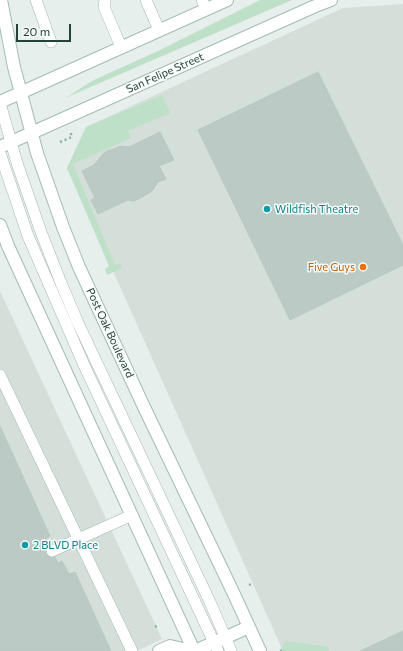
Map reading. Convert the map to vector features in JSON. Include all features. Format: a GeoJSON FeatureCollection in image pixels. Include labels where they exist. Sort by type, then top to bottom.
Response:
{"type":"FeatureCollection","features":[{"type":"Feature","properties":{"kind":"main road","name":"Post Oak Boulevard"},"geometry":{"type":"LineString","coordinates":[[1,0],[14,67],[37,153],[63,227],[79,267],[144,408],[260,651]]}},
{"type":"Feature","properties":{"kind":"main road"},"geometry":{"type":"LineString","coordinates":[[0,102],[159,30],[204,5],[227,0]]}},
{"type":"Feature","properties":{"kind":"main road","name":"San Felipe Street"},"geometry":{"type":"LineString","coordinates":[[5,144],[313,6],[331,0]]}},
{"type":"Feature","properties":{"kind":"main road"},"geometry":{"type":"LineString","coordinates":[[0,225],[8,246],[194,651]]}},
{"type":"Feature","properties":{"kind":"main road"},"geometry":{"type":"LineString","coordinates":[[159,651],[170,646],[194,651],[216,647],[226,637],[249,627]]}},
{"type":"Feature","properties":{"kind":"lane"},"geometry":{"type":"LineString","coordinates":[[36,0],[51,42]]}},
{"type":"Feature","properties":{"kind":"lane"},"geometry":{"type":"LineString","coordinates":[[104,0],[104,7],[121,47]]}},
{"type":"Feature","properties":{"kind":"lane"},"geometry":{"type":"LineString","coordinates":[[146,0],[159,30]]}},
{"type":"Feature","properties":{"kind":"lane"},"geometry":{"type":"LineString","coordinates":[[0,102],[5,144],[78,323],[210,602],[231,651]]}},
{"type":"Feature","properties":{"kind":"lane"},"geometry":{"type":"LineString","coordinates":[[0,153],[28,236],[84,365],[216,647]]}},
{"type":"Feature","properties":{"kind":"lane"},"geometry":{"type":"LineString","coordinates":[[0,375],[132,651]]}},
{"type":"Feature","properties":{"kind":"lane"},"geometry":{"type":"LineString","coordinates":[[52,551],[132,515]]}},
{"type":"Feature","properties":{"kind":"path"},"geometry":{"type":"LineString","coordinates":[[60,142],[72,137]]}},
{"type":"Feature","properties":{"kind":"path"},"geometry":{"type":"LineString","coordinates":[[249,585],[253,583]]}},
{"type":"Feature","properties":{"kind":"shaded area"},"geometry":{"type":"Polygon","coordinates":[[[403,4],[403,651],[283,651],[67,168],[86,127],[343,8],[403,4]]]}},
{"type":"Feature","properties":{"kind":"shaded area"},"geometry":{"type":"Polygon","coordinates":[[[0,291],[162,639],[137,651],[0,651],[0,291]]]}},
{"type":"Feature","properties":{"kind":"green space"},"geometry":{"type":"Polygon","coordinates":[[[260,0],[292,0],[65,98],[94,80],[158,51],[260,0]]]}},
{"type":"Feature","properties":{"kind":"green space"},"geometry":{"type":"Polygon","coordinates":[[[162,95],[170,113],[128,131],[131,138],[73,164],[115,265],[120,263],[122,268],[107,275],[105,269],[109,266],[67,168],[86,127],[162,95]]]}},
{"type":"Feature","properties":{"kind":"green space"},"geometry":{"type":"Polygon","coordinates":[[[286,641],[328,647],[329,651],[280,651],[286,641]]]}},
{"type":"Feature","properties":{"kind":"building"},"geometry":{"type":"Polygon","coordinates":[[[318,72],[403,245],[403,265],[290,320],[198,130],[318,72]]]}},
{"type":"Feature","properties":{"kind":"building"},"geometry":{"type":"Polygon","coordinates":[[[160,132],[174,160],[159,166],[166,179],[158,182],[152,191],[142,197],[134,201],[128,200],[98,214],[91,200],[95,198],[82,171],[94,165],[107,151],[122,146],[129,147],[160,132]]]}},
{"type":"Feature","properties":{"kind":"building","name":"2 BLVD Place"},"geometry":{"type":"Polygon","coordinates":[[[0,426],[50,536],[46,538],[49,545],[45,550],[46,554],[51,558],[55,557],[58,563],[62,561],[69,574],[75,572],[111,651],[0,651],[0,426]]]}},
{"type":"Feature","properties":{"kind":"building"},"geometry":{"type":"Polygon","coordinates":[[[403,631],[403,651],[360,651],[403,631]]]}},
{"type":"Feature","properties":{"kind":"place","name":"Wildfish Theatre"},"geometry":{"type":"Point","coordinates":[267,209]}},
{"type":"Feature","properties":{"kind":"place","name":"Five Guys"},"geometry":{"type":"Point","coordinates":[363,267]}},
{"type":"Feature","properties":{"kind":"place","name":"2 BLVD Place"},"geometry":{"type":"Point","coordinates":[25,545]}}]}
